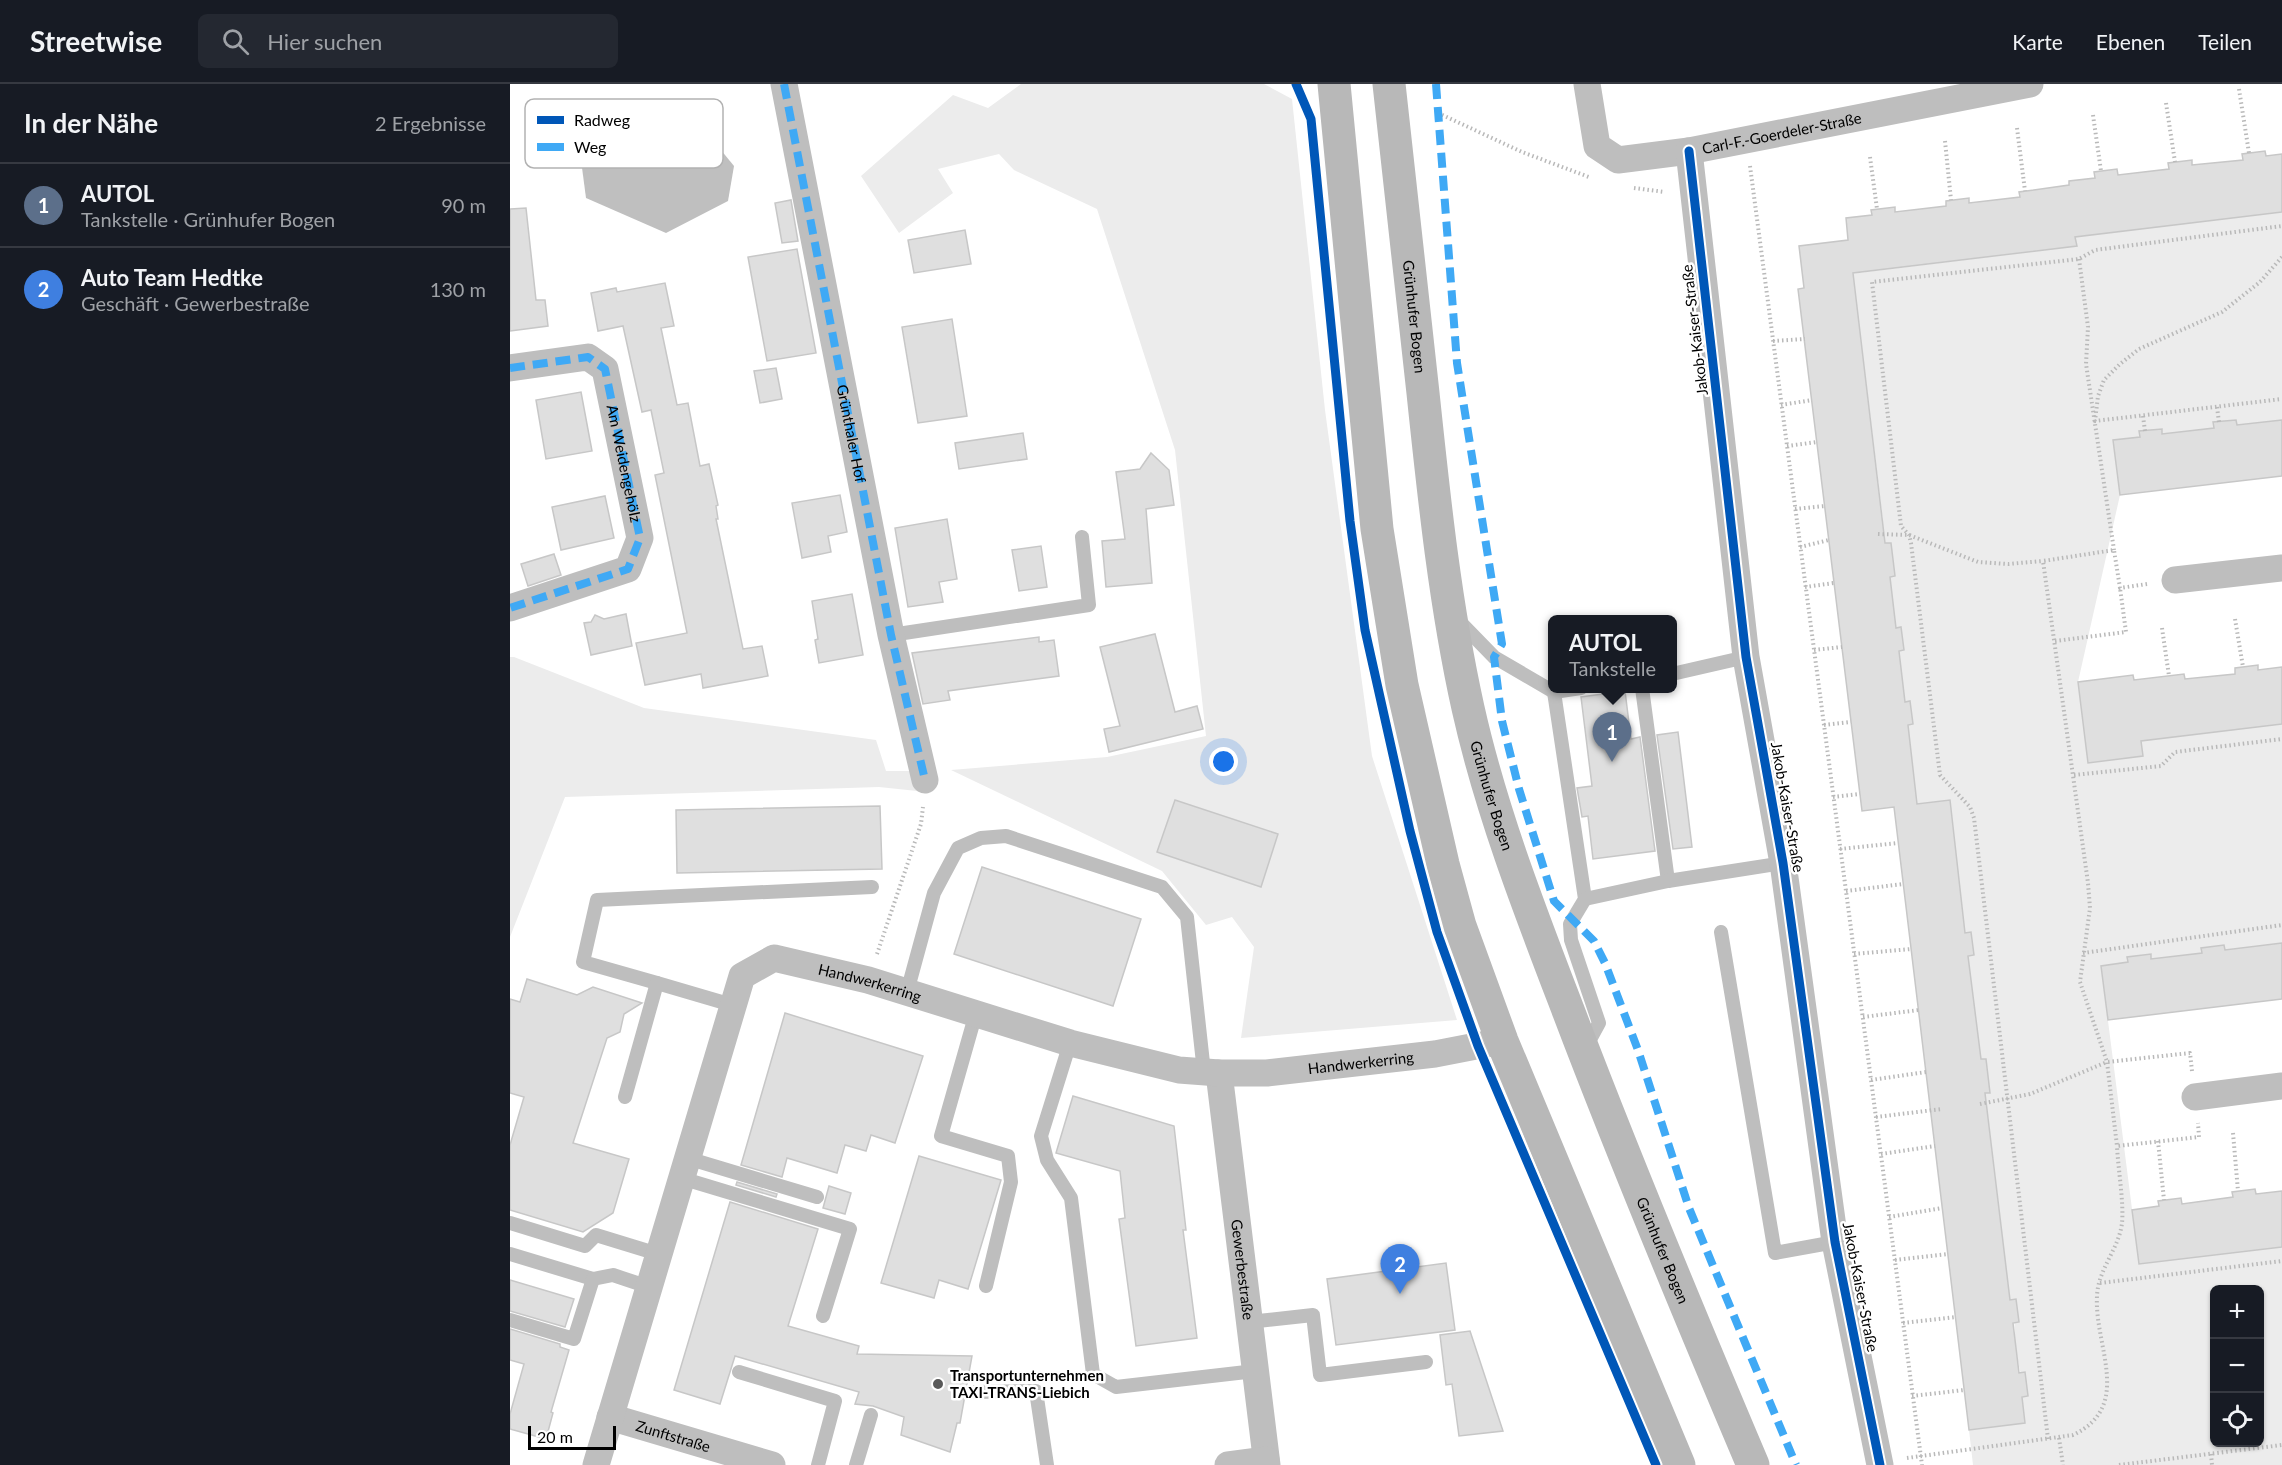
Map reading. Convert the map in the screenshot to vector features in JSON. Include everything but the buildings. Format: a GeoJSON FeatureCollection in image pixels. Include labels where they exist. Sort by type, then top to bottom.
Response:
{"type":"FeatureCollection","features":[{"type":"Feature","properties":{"kind":"main road"},"geometry":{"type":"LineString","coordinates":[[1334,84],[1377,530],[1391,625],[1417,753],[1443,864],[1460,926],[1502,1041],[1679,1465]]}},
{"type":"Feature","properties":{"kind":"main road","name":"Grünhufer Bogen"},"geometry":{"type":"LineString","coordinates":[[1389,84],[1433,488],[1450,612],[1468,709],[1489,785],[1521,884],[1584,1052],[1675,1280],[1753,1465]]}},
{"type":"Feature","properties":{"kind":"street","name":"Grünthaler Hof"},"geometry":{"type":"LineString","coordinates":[[784,84],[891,635],[925,780]]}},
{"type":"Feature","properties":{"kind":"street","name":"Carl-F.-Goerdeler-Straße"},"geometry":{"type":"LineString","coordinates":[[1587,84],[1597,146],[1618,160],[1689,151],[2030,84]]}},
{"type":"Feature","properties":{"kind":"street","name":"Jakob-Kaiser-Straße"},"geometry":{"type":"LineString","coordinates":[[1689,151],[1746,657],[1783,863],[1835,1242],[1880,1464]]}},
{"type":"Feature","properties":{"kind":"street","name":"Am Weidengehölz"},"geometry":{"type":"LineString","coordinates":[[510,368],[588,357],[605,369],[640,537],[628,569],[510,608]]}},
{"type":"Feature","properties":{"kind":"street"},"geometry":{"type":"LineString","coordinates":[[2175,580],[2282,568]]}},
{"type":"Feature","properties":{"kind":"street","name":"Handwerkerring"},"geometry":{"type":"LineString","coordinates":[[596,1465],[742,976],[774,958],[868,980],[1070,1043],[1179,1070],[1267,1073],[1424,1055],[1502,1041]]}},
{"type":"Feature","properties":{"kind":"street","name":"Gewerbestraße"},"geometry":{"type":"LineString","coordinates":[[1211,1072],[1249,1322],[1267,1462]]}},
{"type":"Feature","properties":{"kind":"street"},"geometry":{"type":"LineString","coordinates":[[2195,1097],[2282,1086]]}},
{"type":"Feature","properties":{"kind":"street","name":"Zunftstraße"},"geometry":{"type":"LineString","coordinates":[[610,1417],[772,1465]]}},
{"type":"Feature","properties":{"kind":"street"},"geometry":{"type":"LineString","coordinates":[[1228,1465],[1267,1462]]}},
{"type":"Feature","properties":{"kind":"lane"},"geometry":{"type":"LineString","coordinates":[[891,635],[1089,605],[1082,537]]}},
{"type":"Feature","properties":{"kind":"lane"},"geometry":{"type":"LineString","coordinates":[[1450,612],[1494,657],[1548,688]]}},
{"type":"Feature","properties":{"kind":"lane"},"geometry":{"type":"LineString","coordinates":[[1677,673],[1746,657]]}},
{"type":"Feature","properties":{"kind":"lane"},"geometry":{"type":"LineString","coordinates":[[1554,693],[1585,899],[1570,924],[1571,940],[1599,1023],[1584,1052]]}},
{"type":"Feature","properties":{"kind":"lane"},"geometry":{"type":"LineString","coordinates":[[1643,693],[1668,881]]}},
{"type":"Feature","properties":{"kind":"lane"},"geometry":{"type":"LineString","coordinates":[[907,992],[934,893],[958,848],[981,838],[1005,836],[1162,887],[1187,917],[1211,1072]]}},
{"type":"Feature","properties":{"kind":"lane"},"geometry":{"type":"LineString","coordinates":[[1585,899],[1668,881],[1783,863]]}},
{"type":"Feature","properties":{"kind":"lane"},"geometry":{"type":"LineString","coordinates":[[732,1005],[583,962],[597,900],[872,887]]}},
{"type":"Feature","properties":{"kind":"lane"},"geometry":{"type":"LineString","coordinates":[[1721,932],[1775,1253],[1835,1242]]}},
{"type":"Feature","properties":{"kind":"lane"},"geometry":{"type":"LineString","coordinates":[[625,1097],[657,983]]}},
{"type":"Feature","properties":{"kind":"lane"},"geometry":{"type":"LineString","coordinates":[[976,1012],[941,1136],[1008,1156],[1011,1182],[986,1286]]}},
{"type":"Feature","properties":{"kind":"lane"},"geometry":{"type":"LineString","coordinates":[[1070,1043],[1041,1136],[1047,1160],[1071,1198],[1093,1374],[1116,1387],[1256,1371]]}},
{"type":"Feature","properties":{"kind":"lane"},"geometry":{"type":"LineString","coordinates":[[684,1168],[818,1197]]}},
{"type":"Feature","properties":{"kind":"lane"},"geometry":{"type":"LineString","coordinates":[[684,1168],[850,1229],[823,1316]]}},
{"type":"Feature","properties":{"kind":"lane"},"geometry":{"type":"LineString","coordinates":[[510,1223],[585,1246],[596,1235],[658,1254]]}},
{"type":"Feature","properties":{"kind":"lane"},"geometry":{"type":"LineString","coordinates":[[510,1254],[593,1280],[612,1275],[649,1287]]}},
{"type":"Feature","properties":{"kind":"lane"},"geometry":{"type":"LineString","coordinates":[[510,1320],[574,1339],[593,1280]]}},
{"type":"Feature","properties":{"kind":"lane"},"geometry":{"type":"LineString","coordinates":[[1249,1322],[1313,1315],[1320,1376],[1426,1362]]}},
{"type":"Feature","properties":{"kind":"lane"},"geometry":{"type":"LineString","coordinates":[[739,1372],[835,1401],[818,1465]]}},
{"type":"Feature","properties":{"kind":"lane"},"geometry":{"type":"LineString","coordinates":[[976,1392],[1036,1391],[1047,1465]]}},
{"type":"Feature","properties":{"kind":"lane"},"geometry":{"type":"LineString","coordinates":[[856,1465],[871,1415]]}},
{"type":"Feature","properties":{"kind":"path"},"geometry":{"type":"LineString","coordinates":[[2240,88],[2249,153]]}},
{"type":"Feature","properties":{"kind":"path"},"geometry":{"type":"LineString","coordinates":[[2166,103],[2175,162]]}},
{"type":"Feature","properties":{"kind":"path"},"geometry":{"type":"LineString","coordinates":[[1438,113],[1522,152],[1596,180]]}},
{"type":"Feature","properties":{"kind":"path"},"geometry":{"type":"LineString","coordinates":[[2093,115],[2101,171]]}},
{"type":"Feature","properties":{"kind":"path"},"geometry":{"type":"LineString","coordinates":[[2017,128],[2025,191]]}},
{"type":"Feature","properties":{"kind":"path"},"geometry":{"type":"LineString","coordinates":[[1745,139],[1922,1465]]}},
{"type":"Feature","properties":{"kind":"path"},"geometry":{"type":"LineString","coordinates":[[1945,141],[1951,200]]}},
{"type":"Feature","properties":{"kind":"path"},"geometry":{"type":"LineString","coordinates":[[1870,157],[1877,209]]}},
{"type":"Feature","properties":{"kind":"path"},"geometry":{"type":"LineString","coordinates":[[1628,187],[1659,193],[1692,188]]}},
{"type":"Feature","properties":{"kind":"path"},"geometry":{"type":"LineString","coordinates":[[2048,1439],[1974,818],[1970,807],[1940,775],[1908,535],[1901,526],[1872,282],[2079,259],[2095,250],[2282,226]]}},
{"type":"Feature","properties":{"kind":"path"},"geometry":{"type":"LineString","coordinates":[[2095,421],[2098,396],[2104,380],[2120,364],[2139,349],[2222,312],[2260,282],[2282,256]]}},
{"type":"Feature","properties":{"kind":"path"},"geometry":{"type":"LineString","coordinates":[[2055,641],[2126,632],[2086,364],[2088,327],[2079,259]]}},
{"type":"Feature","properties":{"kind":"path"},"geometry":{"type":"LineString","coordinates":[[1773,341],[1805,339]]}},
{"type":"Feature","properties":{"kind":"path"},"geometry":{"type":"LineString","coordinates":[[2095,421],[2282,399]]}},
{"type":"Feature","properties":{"kind":"path"},"geometry":{"type":"LineString","coordinates":[[1781,405],[1812,400]]}},
{"type":"Feature","properties":{"kind":"path"},"geometry":{"type":"LineString","coordinates":[[2217,407],[2219,422]]}},
{"type":"Feature","properties":{"kind":"path"},"geometry":{"type":"LineString","coordinates":[[2143,416],[2145,431]]}},
{"type":"Feature","properties":{"kind":"path"},"geometry":{"type":"LineString","coordinates":[[1786,446],[1817,442]]}},
{"type":"Feature","properties":{"kind":"path"},"geometry":{"type":"LineString","coordinates":[[1795,509],[1825,506]]}},
{"type":"Feature","properties":{"kind":"path"},"geometry":{"type":"LineString","coordinates":[[1878,534],[1908,535],[1978,562],[2008,564],[2043,561],[2114,550]]}},
{"type":"Feature","properties":{"kind":"path"},"geometry":{"type":"LineString","coordinates":[[1800,547],[1829,540]]}},
{"type":"Feature","properties":{"kind":"path"},"geometry":{"type":"LineString","coordinates":[[1880,1464],[1921,1456],[2073,1436],[2086,1429],[2102,1411],[2108,1388],[2097,1296],[2103,1269],[2115,1246],[2122,1224],[2117,1146],[2107,1062],[2080,982],[2090,908],[2089,891],[2043,561]]}},
{"type":"Feature","properties":{"kind":"path"},"geometry":{"type":"LineString","coordinates":[[2120,588],[2175,580]]}},
{"type":"Feature","properties":{"kind":"path"},"geometry":{"type":"LineString","coordinates":[[1805,587],[1834,583]]}},
{"type":"Feature","properties":{"kind":"path"},"geometry":{"type":"LineString","coordinates":[[2235,619],[2243,667]]}},
{"type":"Feature","properties":{"kind":"path"},"geometry":{"type":"LineString","coordinates":[[2162,628],[2169,676]]}},
{"type":"Feature","properties":{"kind":"path"},"geometry":{"type":"LineString","coordinates":[[1814,650],[1842,647]]}},
{"type":"Feature","properties":{"kind":"path"},"geometry":{"type":"LineString","coordinates":[[1824,725],[1851,722]]}},
{"type":"Feature","properties":{"kind":"path"},"geometry":{"type":"LineString","coordinates":[[2074,774],[2161,766],[2175,752],[2282,739]]}},
{"type":"Feature","properties":{"kind":"path"},"geometry":{"type":"LineString","coordinates":[[868,980],[921,824],[925,780]]}},
{"type":"Feature","properties":{"kind":"path"},"geometry":{"type":"LineString","coordinates":[[1833,797],[1860,794]]}},
{"type":"Feature","properties":{"kind":"path"},"geometry":{"type":"LineString","coordinates":[[1840,849],[1898,843]]}},
{"type":"Feature","properties":{"kind":"path"},"geometry":{"type":"LineString","coordinates":[[1846,891],[1904,884]]}},
{"type":"Feature","properties":{"kind":"path"},"geometry":{"type":"LineString","coordinates":[[2084,953],[2282,925]]}},
{"type":"Feature","properties":{"kind":"path"},"geometry":{"type":"LineString","coordinates":[[1854,954],[1911,949]]}},
{"type":"Feature","properties":{"kind":"path"},"geometry":{"type":"LineString","coordinates":[[1863,1017],[1919,1010]]}},
{"type":"Feature","properties":{"kind":"path"},"geometry":{"type":"LineString","coordinates":[[1980,1104],[2030,1094],[2107,1062],[2190,1053],[2199,1137],[2117,1146]]}},
{"type":"Feature","properties":{"kind":"path"},"geometry":{"type":"LineString","coordinates":[[1871,1080],[1926,1072]]}},
{"type":"Feature","properties":{"kind":"path"},"geometry":{"type":"LineString","coordinates":[[1876,1117],[1942,1109]]}},
{"type":"Feature","properties":{"kind":"path"},"geometry":{"type":"LineString","coordinates":[[2233,1133],[2238,1191]]}},
{"type":"Feature","properties":{"kind":"path"},"geometry":{"type":"LineString","coordinates":[[2158,1141],[2164,1200]]}},
{"type":"Feature","properties":{"kind":"path"},"geometry":{"type":"LineString","coordinates":[[1881,1154],[1935,1146]]}},
{"type":"Feature","properties":{"kind":"path"},"geometry":{"type":"LineString","coordinates":[[1889,1217],[1942,1208]]}},
{"type":"Feature","properties":{"kind":"path"},"geometry":{"type":"LineString","coordinates":[[1895,1260],[1948,1254]]}},
{"type":"Feature","properties":{"kind":"path"},"geometry":{"type":"LineString","coordinates":[[2100,1283],[2282,1261]]}},
{"type":"Feature","properties":{"kind":"path"},"geometry":{"type":"LineString","coordinates":[[1903,1323],[1956,1317]]}},
{"type":"Feature","properties":{"kind":"path"},"geometry":{"type":"LineString","coordinates":[[1912,1396],[1964,1390]]}},
{"type":"Feature","properties":{"kind":"path"},"geometry":{"type":"LineString","coordinates":[[2059,1438],[2063,1465]]}},
{"type":"Feature","properties":{"kind":"path"},"geometry":{"type":"LineString","coordinates":[[2119,1465],[2282,1445]]}},
{"type":"Feature","properties":{"kind":"path"},"geometry":{"type":"LineString","coordinates":[[2211,1454],[2212,1465]]}},
{"type":"Feature","properties":{"kind":"shaded area"},"geometry":{"type":"Polygon","coordinates":[[[1021,84],[1264,84],[1292,99],[1325,410],[1372,756],[1457,1020],[1241,1038],[1254,947],[1232,917],[1206,925],[1162,871],[951,770],[1107,757],[1206,736],[1175,450],[1097,209],[1014,170],[999,154],[938,169],[953,193],[899,233],[861,176],[953,95],[988,108],[1021,84]]]}},
{"type":"Feature","properties":{"kind":"shaded area"},"geometry":{"type":"Polygon","coordinates":[[[723,153],[734,166],[728,201],[666,233],[586,198],[582,168],[723,168],[723,153]]]}},
{"type":"Feature","properties":{"kind":"shaded area"},"geometry":{"type":"Polygon","coordinates":[[[2282,212],[2282,420],[2237,425],[2236,420],[2213,422],[2214,428],[2162,434],[2162,429],[2139,431],[2140,437],[2113,440],[2120,495],[2078,682],[2088,763],[2143,756],[2141,741],[2282,724],[2282,943],[2225,950],[2224,945],[2201,948],[2202,953],[2151,959],[2150,954],[2128,957],[2128,962],[2101,966],[2139,1264],[2282,1247],[2282,1465],[1973,1465],[1969,1430],[2025,1423],[2022,1397],[2028,1396],[2020,1372],[2016,1348],[2014,1324],[2016,1299],[2010,1300],[1988,1115],[1979,1094],[1990,1092],[1986,1059],[1981,1059],[1968,956],[1971,932],[1965,933],[1950,801],[1917,804],[1908,725],[1913,723],[1910,702],[1905,702],[1899,651],[1904,650],[1901,628],[1896,628],[1890,577],[1895,576],[1891,543],[1880,544],[1883,521],[1854,283],[1842,275],[2076,246],[2075,237],[2282,212]]]}},
{"type":"Feature","properties":{"kind":"shaded area"},"geometry":{"type":"Polygon","coordinates":[[[510,657],[644,708],[876,740],[886,771],[916,771],[917,791],[879,787],[565,797],[510,937],[510,657]]]}},
{"type":"Feature","properties":{"kind":"marked path"},"geometry":{"type":"LineString","coordinates":[[784,84],[891,635],[925,780]]}},
{"type":"Feature","properties":{"kind":"marked path"},"geometry":{"type":"LineString","coordinates":[[1436,84],[1457,363],[1502,644],[1494,657],[1502,721],[1519,789],[1554,901],[1594,941],[1605,963],[1638,1050],[1689,1208],[1796,1465]]}},
{"type":"Feature","properties":{"kind":"marked path"},"geometry":{"type":"LineString","coordinates":[[510,368],[588,357],[605,369],[640,538],[628,569],[510,608]]}},
{"type":"Feature","properties":{"kind":"cycle path"},"geometry":{"type":"LineString","coordinates":[[1296,84],[1311,119],[1350,521],[1365,630],[1410,831],[1437,932],[1478,1046],[1656,1465]]}},
{"type":"Feature","properties":{"kind":"cycle path"},"geometry":{"type":"LineString","coordinates":[[1689,151],[1746,657],[1783,863],[1835,1242],[1880,1465]]}},
{"type":"Feature","properties":{"kind":"place","name":"AUTOL"},"geometry":{"type":"Point","coordinates":[1612,762]}},
{"type":"Feature","properties":{"kind":"place","name":"Auto Team Hedtke"},"geometry":{"type":"Point","coordinates":[1400,1294]}},
{"type":"Feature","properties":{"kind":"place","name":"Transportunternehmen TAXI-TRANS-Liebich"},"geometry":{"type":"Point","coordinates":[938,1384]}}]}
